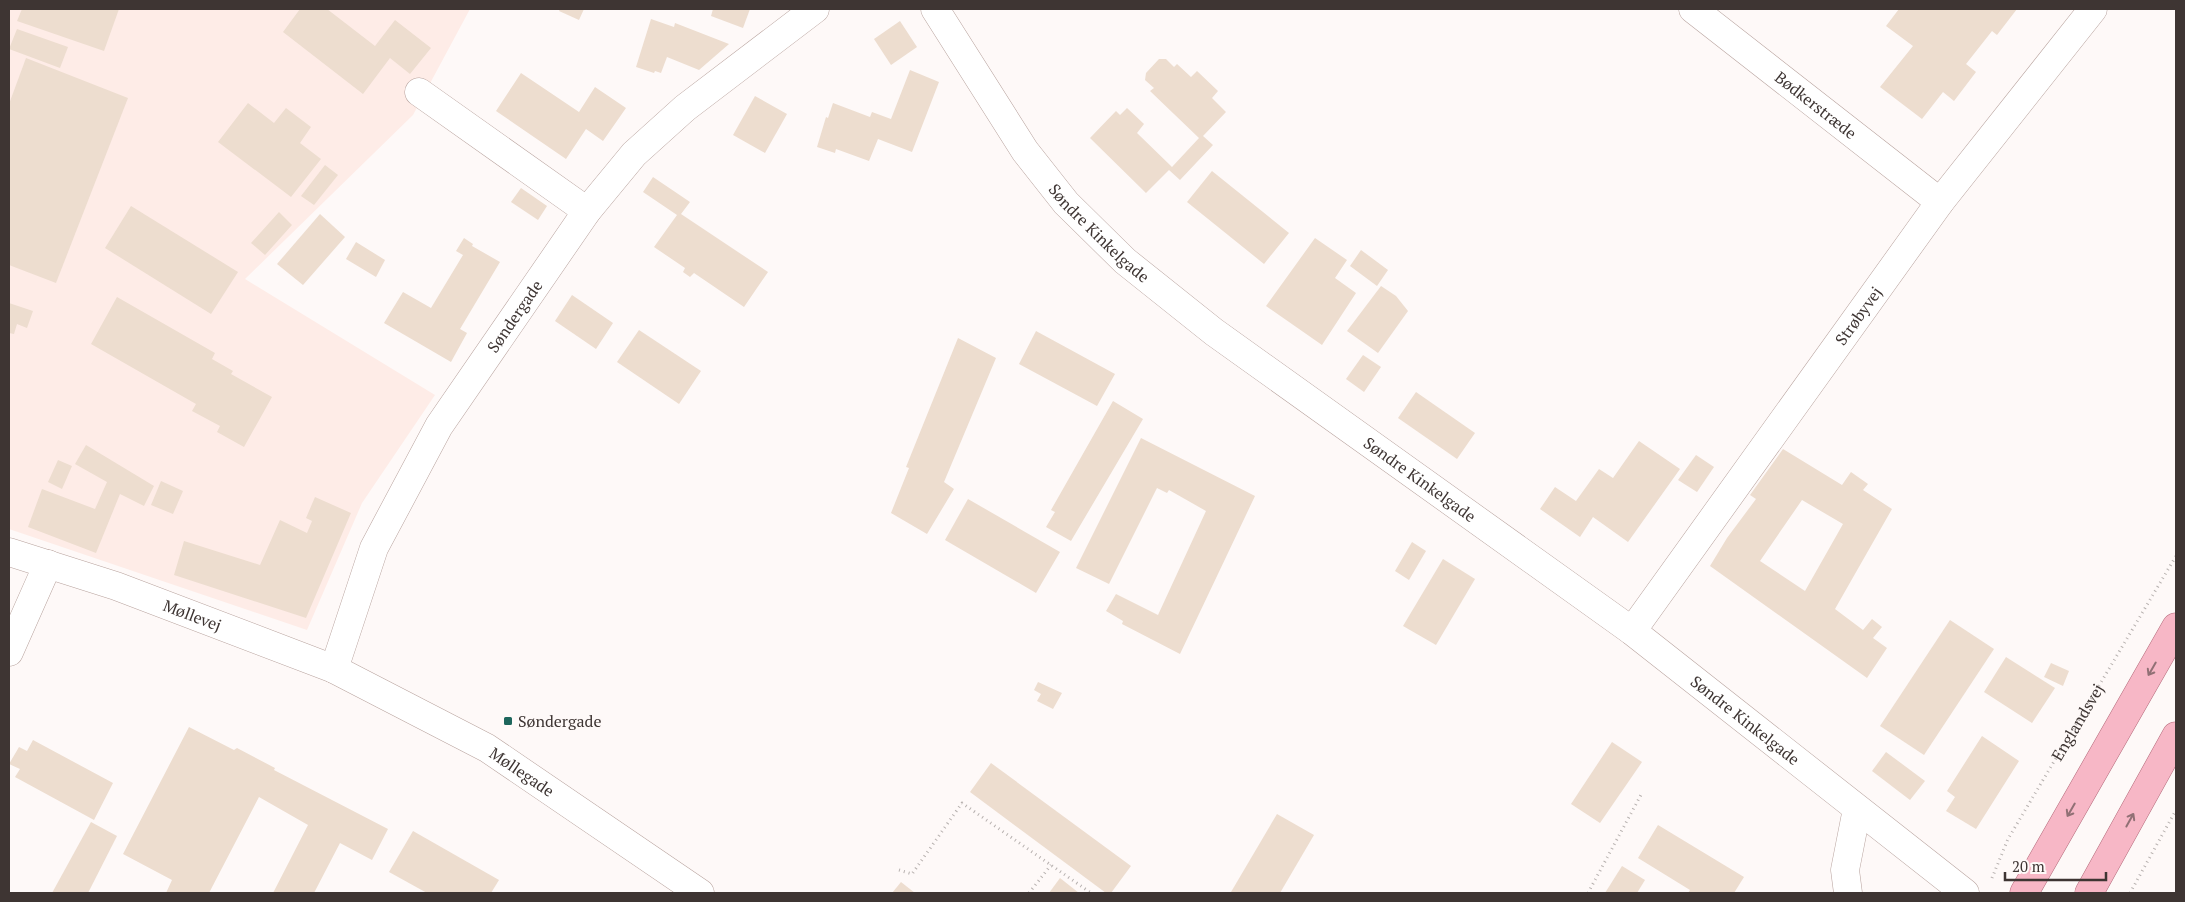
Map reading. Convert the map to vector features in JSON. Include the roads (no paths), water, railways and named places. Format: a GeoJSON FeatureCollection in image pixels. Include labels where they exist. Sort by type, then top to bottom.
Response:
{"type":"FeatureCollection","features":[{"type":"Feature","properties":{"kind":"main road"},"geometry":{"type":"LineString","coordinates":[[2024,893],[2176,627]]}},
{"type":"Feature","properties":{"kind":"main road"},"geometry":{"type":"LineString","coordinates":[[2089,893],[2176,736]]}},
{"type":"Feature","properties":{"kind":"street","name":"Søndergade"},"geometry":{"type":"LineString","coordinates":[[334,669],[374,548],[439,426],[587,211],[634,154],[685,108],[815,9]]}},
{"type":"Feature","properties":{"kind":"street","name":"Søndre Kinkelgade"},"geometry":{"type":"LineString","coordinates":[[935,9],[1026,150],[1066,203],[1125,261],[1214,332],[1632,631],[1857,809],[1977,889]]}},
{"type":"Feature","properties":{"kind":"street","name":"Bødkerstræde"},"geometry":{"type":"LineString","coordinates":[[1693,9],[1940,202]]}},
{"type":"Feature","properties":{"kind":"street","name":"Strøbyvej"},"geometry":{"type":"LineString","coordinates":[[1632,631],[1940,202],[2093,9]]}},
{"type":"Feature","properties":{"kind":"street"},"geometry":{"type":"LineString","coordinates":[[419,92],[587,211]]}},
{"type":"Feature","properties":{"kind":"street","name":"Møllevej"},"geometry":{"type":"LineString","coordinates":[[9,552],[116,586],[334,669]]}},
{"type":"Feature","properties":{"kind":"street"},"geometry":{"type":"LineString","coordinates":[[9,652],[48,564]]}},
{"type":"Feature","properties":{"kind":"street","name":"Møllegade"},"geometry":{"type":"LineString","coordinates":[[334,669],[487,748],[700,893]]}},
{"type":"Feature","properties":{"kind":"street"},"geometry":{"type":"LineString","coordinates":[[1848,893],[1845,870],[1857,809]]}},
{"type":"Feature","properties":{"kind":"place","name":"Søndergade"},"geometry":{"type":"Point","coordinates":[508,721]}}]}
